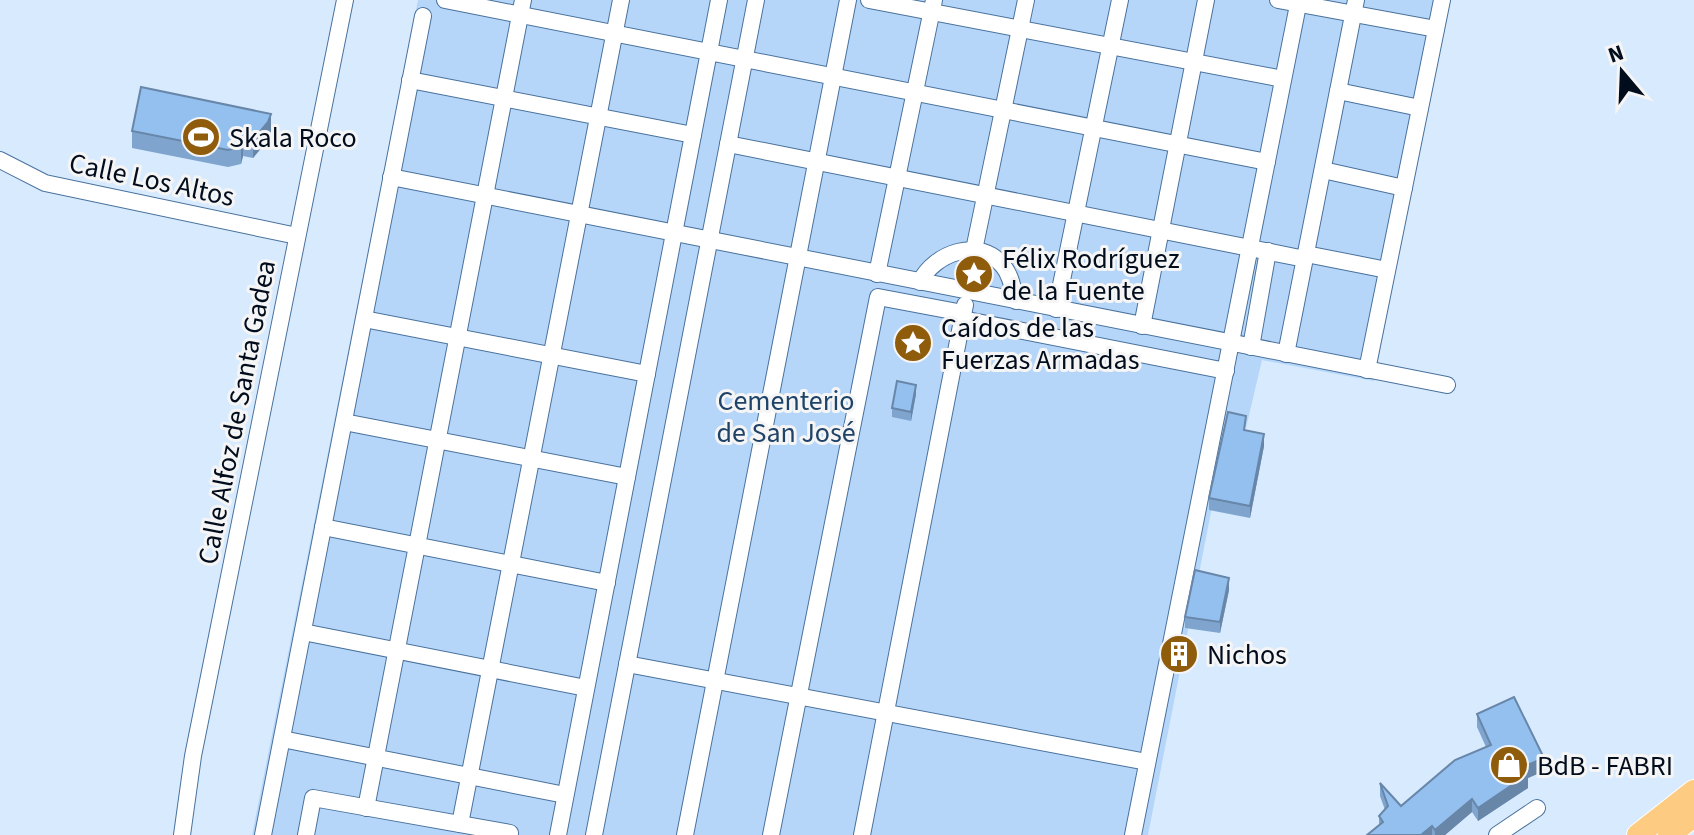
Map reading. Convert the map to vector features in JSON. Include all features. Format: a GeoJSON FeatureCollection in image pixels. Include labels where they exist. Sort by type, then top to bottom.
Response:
{"type":"FeatureCollection","features":[{"type":"Feature","properties":{"kind":"main road"},"geometry":{"type":"LineString","coordinates":[[1638,835],[1694,791]]}},
{"type":"Feature","properties":{"kind":"main road"},"geometry":{"type":"LineString","coordinates":[[1669,835],[1694,816]]}},
{"type":"Feature","properties":{"kind":"street","name":"Calle Alfoz de Santa Gadea"},"geometry":{"type":"LineString","coordinates":[[182,835],[193,756],[345,0]]}},
{"type":"Feature","properties":{"kind":"street"},"geometry":{"type":"LineString","coordinates":[[445,0],[521,7],[614,34],[1267,162]]}},
{"type":"Feature","properties":{"kind":"street"},"geometry":{"type":"LineString","coordinates":[[460,824],[621,0]]}},
{"type":"Feature","properties":{"kind":"street"},"geometry":{"type":"LineString","coordinates":[[558,835],[719,0]]}},
{"type":"Feature","properties":{"kind":"street"},"geometry":{"type":"LineString","coordinates":[[594,835],[756,0]]}},
{"type":"Feature","properties":{"kind":"street"},"geometry":{"type":"LineString","coordinates":[[685,835],[848,0]]}},
{"type":"Feature","properties":{"kind":"street"},"geometry":{"type":"LineString","coordinates":[[869,0],[932,6],[1020,29],[1283,79]]}},
{"type":"Feature","properties":{"kind":"street"},"geometry":{"type":"LineString","coordinates":[[974,250],[1026,0]]}},
{"type":"Feature","properties":{"kind":"street"},"geometry":{"type":"LineString","coordinates":[[1056,309],[1120,0]]}},
{"type":"Feature","properties":{"kind":"street"},"geometry":{"type":"LineString","coordinates":[[1142,326],[1206,0]]}},
{"type":"Feature","properties":{"kind":"street"},"geometry":{"type":"LineString","coordinates":[[1278,0],[1355,7],[1436,29]]}},
{"type":"Feature","properties":{"kind":"street"},"geometry":{"type":"LineString","coordinates":[[1367,370],[1442,0]]}},
{"type":"Feature","properties":{"kind":"street"},"geometry":{"type":"LineString","coordinates":[[1133,835],[1299,2]]}},
{"type":"Feature","properties":{"kind":"street"},"geometry":{"type":"LineString","coordinates":[[877,274],[932,6]]}},
{"type":"Feature","properties":{"kind":"street"},"geometry":{"type":"LineString","coordinates":[[366,808],[521,7]]}},
{"type":"Feature","properties":{"kind":"street"},"geometry":{"type":"LineString","coordinates":[[1286,354],[1355,7]]}},
{"type":"Feature","properties":{"kind":"street"},"geometry":{"type":"LineString","coordinates":[[263,835],[423,16]]}},
{"type":"Feature","properties":{"kind":"street"},"geometry":{"type":"LineString","coordinates":[[410,80],[693,135]]}},
{"type":"Feature","properties":{"kind":"street"},"geometry":{"type":"LineString","coordinates":[[1338,91],[1420,108]]}},
{"type":"Feature","properties":{"kind":"street"},"geometry":{"type":"LineString","coordinates":[[728,144],[1250,248],[1387,270]]}},
{"type":"Feature","properties":{"kind":"street","name":"Calle Los Altos"},"geometry":{"type":"LineString","coordinates":[[0,160],[45,183],[297,236]]}},
{"type":"Feature","properties":{"kind":"street"},"geometry":{"type":"LineString","coordinates":[[1323,170],[1404,188]]}},
{"type":"Feature","properties":{"kind":"street"},"geometry":{"type":"LineString","coordinates":[[391,177],[1447,385]]}},
{"type":"Feature","properties":{"kind":"street"},"geometry":{"type":"LineString","coordinates":[[920,282],[941,259],[974,250],[989,255],[1003,265],[1016,301]]}},
{"type":"Feature","properties":{"kind":"street"},"geometry":{"type":"LineString","coordinates":[[1251,347],[1268,251]]}},
{"type":"Feature","properties":{"kind":"street"},"geometry":{"type":"LineString","coordinates":[[862,835],[967,291]]}},
{"type":"Feature","properties":{"kind":"street"},"geometry":{"type":"LineString","coordinates":[[771,835],[878,297],[1226,371]]}},
{"type":"Feature","properties":{"kind":"street"},"geometry":{"type":"LineString","coordinates":[[364,319],[647,374]]}},
{"type":"Feature","properties":{"kind":"street"},"geometry":{"type":"LineString","coordinates":[[344,422],[627,477]]}},
{"type":"Feature","properties":{"kind":"street"},"geometry":{"type":"LineString","coordinates":[[323,527],[607,583]]}},
{"type":"Feature","properties":{"kind":"street"},"geometry":{"type":"LineString","coordinates":[[303,632],[586,688]]}},
{"type":"Feature","properties":{"kind":"street"},"geometry":{"type":"LineString","coordinates":[[627,664],[1147,762]]}},
{"type":"Feature","properties":{"kind":"street"},"geometry":{"type":"LineString","coordinates":[[282,739],[565,795]]}},
{"type":"Feature","properties":{"kind":"street"},"geometry":{"type":"LineString","coordinates":[[306,835],[313,798],[509,835]]}},
{"type":"Feature","properties":{"kind":"street"},"geometry":{"type":"LineString","coordinates":[[1497,835],[1537,808]]}},
{"type":"Feature","properties":{"kind":"green space","name":"Cementerio de San José"},"geometry":{"type":"Polygon","coordinates":[[[418,0],[1449,0],[1374,381],[1262,360],[1246,428],[1228,425],[1148,835],[252,835],[418,0]]]}},
{"type":"Feature","properties":{"kind":"building"},"geometry":{"type":"Polygon","coordinates":[[[141,87],[271,114],[253,140],[243,139],[241,147],[228,150],[132,131],[141,87]]]}},
{"type":"Feature","properties":{"kind":"building"},"geometry":{"type":"Polygon","coordinates":[[[897,381],[916,385],[911,412],[892,408],[897,381]]]}},
{"type":"Feature","properties":{"kind":"building"},"geometry":{"type":"Polygon","coordinates":[[[1228,412],[1246,416],[1244,430],[1264,434],[1250,506],[1209,498],[1228,412]]]}},
{"type":"Feature","properties":{"kind":"building"},"geometry":{"type":"Polygon","coordinates":[[[1195,570],[1229,578],[1220,622],[1185,617],[1195,570]]]}},
{"type":"Feature","properties":{"kind":"building","name":"BdB - FABRI"},"geometry":{"type":"Polygon","coordinates":[[[1514,697],[1544,758],[1525,766],[1528,774],[1478,808],[1472,799],[1435,830],[1432,826],[1421,835],[1367,835],[1383,822],[1379,816],[1388,806],[1380,783],[1401,806],[1455,760],[1491,745],[1477,714],[1514,697]]]}},
{"type":"Feature","properties":{"kind":"place","name":"Skala Roco"},"geometry":{"type":"Point","coordinates":[201,137]}},
{"type":"Feature","properties":{"kind":"place","name":"Félix Rodríguez de la Fuente"},"geometry":{"type":"Point","coordinates":[974,274]}},
{"type":"Feature","properties":{"kind":"place","name":"Caídos de las Fuerzas Armadas"},"geometry":{"type":"Point","coordinates":[913,343]}},
{"type":"Feature","properties":{"kind":"place","name":"Nichos"},"geometry":{"type":"Point","coordinates":[1179,654]}},
{"type":"Feature","properties":{"kind":"place","name":"BdB - FABRI"},"geometry":{"type":"Point","coordinates":[1509,765]}}]}
